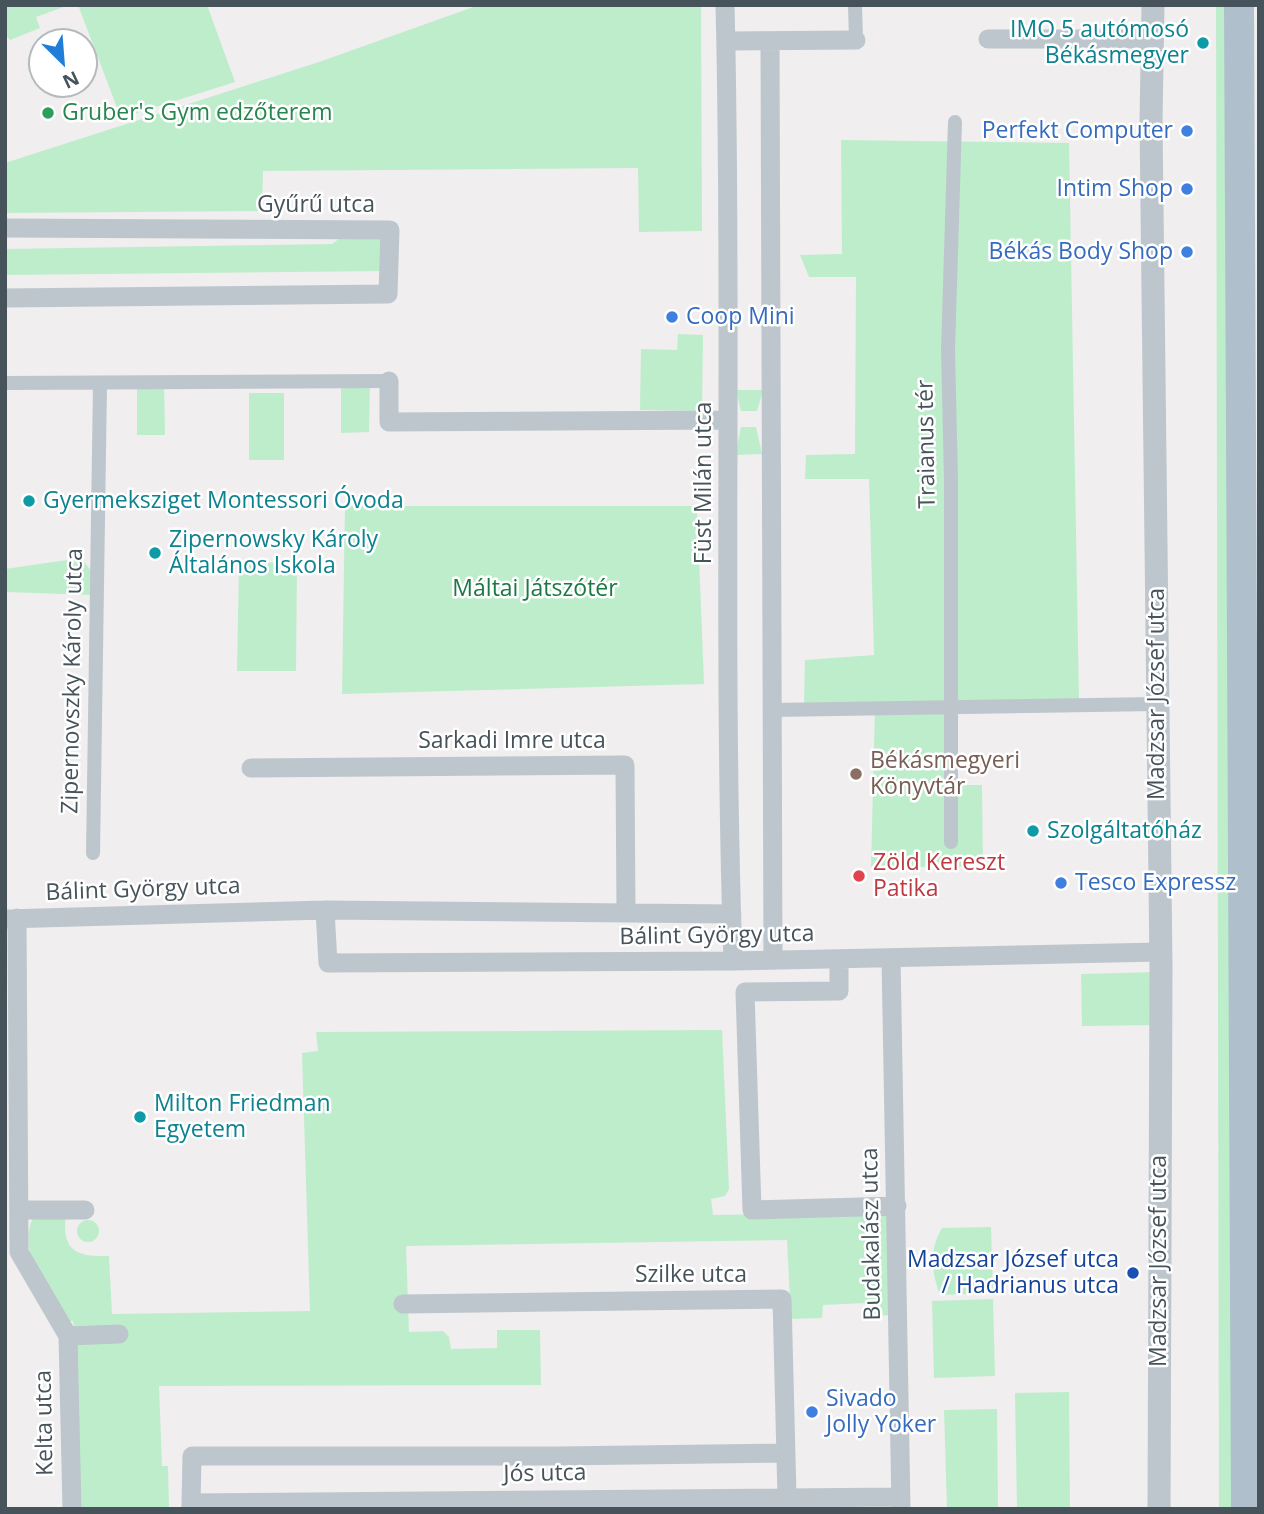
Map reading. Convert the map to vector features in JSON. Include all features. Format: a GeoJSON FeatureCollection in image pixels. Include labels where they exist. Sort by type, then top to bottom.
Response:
{"type":"FeatureCollection","features":[{"type":"Feature","properties":{"kind":"main road"},"geometry":{"type":"LineString","coordinates":[[1239,5],[1247,1509]]}},
{"type":"Feature","properties":{"kind":"street","name":"Füst Milán utca"},"geometry":{"type":"LineString","coordinates":[[725,5],[729,223],[733,961]]}},
{"type":"Feature","properties":{"kind":"street"},"geometry":{"type":"LineString","coordinates":[[726,41],[856,40],[855,5]]}},
{"type":"Feature","properties":{"kind":"street","name":"Madzsar József utca"},"geometry":{"type":"LineString","coordinates":[[1153,5],[1151,122],[1160,952],[1159,1509]]}},
{"type":"Feature","properties":{"kind":"street"},"geometry":{"type":"LineString","coordinates":[[988,39],[1153,39]]}},
{"type":"Feature","properties":{"kind":"street"},"geometry":{"type":"LineString","coordinates":[[770,42],[773,959]]}},
{"type":"Feature","properties":{"kind":"street","name":"Traianus tér"},"geometry":{"type":"LineString","coordinates":[[951,842],[951,480],[948,350],[955,122]]}},
{"type":"Feature","properties":{"kind":"street","name":"Gyűrű utca"},"geometry":{"type":"LineString","coordinates":[[5,229],[390,230],[388,294],[5,298]]}},
{"type":"Feature","properties":{"kind":"street"},"geometry":{"type":"LineString","coordinates":[[5,383],[389,381],[388,422],[728,420]]}},
{"type":"Feature","properties":{"kind":"street","name":"Zipernovszky Károly utca"},"geometry":{"type":"LineString","coordinates":[[93,853],[100,384]]}},
{"type":"Feature","properties":{"kind":"street"},"geometry":{"type":"LineString","coordinates":[[772,710],[1156,704]]}},
{"type":"Feature","properties":{"kind":"street","name":"Sarkadi Imre utca"},"geometry":{"type":"LineString","coordinates":[[251,768],[625,765],[626,913]]}},
{"type":"Feature","properties":{"kind":"street","name":"Bálint György utca"},"geometry":{"type":"LineString","coordinates":[[11,919],[325,910],[732,914]]}},
{"type":"Feature","properties":{"kind":"street","name":"Bálint György utca"},"geometry":{"type":"LineString","coordinates":[[325,910],[328,963],[733,961],[1160,952]]}},
{"type":"Feature","properties":{"kind":"street","name":"Kelta utca"},"geometry":{"type":"LineString","coordinates":[[11,919],[19,1252],[68,1336],[72,1509]]}},
{"type":"Feature","properties":{"kind":"street","name":"Budakalász utca"},"geometry":{"type":"LineString","coordinates":[[891,958],[901,1503]]}},
{"type":"Feature","properties":{"kind":"street"},"geometry":{"type":"LineString","coordinates":[[839,959],[839,991],[745,992],[752,1210],[897,1206]]}},
{"type":"Feature","properties":{"kind":"street"},"geometry":{"type":"LineString","coordinates":[[20,1210],[85,1210]]}},
{"type":"Feature","properties":{"kind":"street","name":"Szilke utca"},"geometry":{"type":"LineString","coordinates":[[402,1304],[782,1299],[787,1497]]}},
{"type":"Feature","properties":{"kind":"street"},"geometry":{"type":"LineString","coordinates":[[68,1336],[119,1334]]}},
{"type":"Feature","properties":{"kind":"street","name":"Jós utca"},"geometry":{"type":"LineString","coordinates":[[786,1452],[558,1456],[192,1456],[191,1506],[787,1497],[901,1503]]}},
{"type":"Feature","properties":{"kind":"green space"},"geometry":{"type":"Polygon","coordinates":[[[5,5],[69,5],[36,17],[40,28],[28,28],[28,33],[10,40],[5,34],[5,5]]]}},
{"type":"Feature","properties":{"kind":"green space"},"geometry":{"type":"Polygon","coordinates":[[[78,5],[207,5],[235,82],[121,118],[98,58],[98,28],[87,28],[78,5]]]}},
{"type":"Feature","properties":{"kind":"green space"},"geometry":{"type":"Polygon","coordinates":[[[479,5],[701,5],[702,231],[639,232],[638,168],[263,171],[262,211],[5,213],[5,163],[319,62],[479,5]]]}},
{"type":"Feature","properties":{"kind":"green space"},"geometry":{"type":"Polygon","coordinates":[[[1216,5],[1225,5],[1232,1509],[1219,1509],[1216,5]]]}},
{"type":"Feature","properties":{"kind":"green space"},"geometry":{"type":"Polygon","coordinates":[[[841,140],[1069,143],[1079,701],[956,703],[956,785],[982,785],[983,867],[871,867],[875,707],[804,709],[805,660],[874,655],[869,479],[805,479],[806,455],[855,454],[856,277],[809,277],[800,255],[842,254],[841,140]]]}},
{"type":"Feature","properties":{"kind":"green space"},"geometry":{"type":"Polygon","coordinates":[[[347,233],[379,233],[384,246],[384,271],[5,275],[5,249],[332,244],[347,233]]]}},
{"type":"Feature","properties":{"kind":"green space"},"geometry":{"type":"Polygon","coordinates":[[[678,334],[703,335],[702,411],[640,410],[641,349],[677,350],[678,334]]]}},
{"type":"Feature","properties":{"kind":"green space"},"geometry":{"type":"Polygon","coordinates":[[[370,383],[369,432],[341,433],[341,384],[370,383]]]}},
{"type":"Feature","properties":{"kind":"green space"},"geometry":{"type":"Polygon","coordinates":[[[164,385],[165,435],[137,435],[137,386],[164,385]]]}},
{"type":"Feature","properties":{"kind":"green space"},"geometry":{"type":"Polygon","coordinates":[[[736,390],[763,390],[757,411],[741,411],[736,390]]]}},
{"type":"Feature","properties":{"kind":"green space"},"geometry":{"type":"Polygon","coordinates":[[[249,393],[284,393],[284,460],[249,460],[249,393]]]}},
{"type":"Feature","properties":{"kind":"green space"},"geometry":{"type":"Polygon","coordinates":[[[741,427],[756,427],[762,454],[735,455],[741,427]]]}},
{"type":"Feature","properties":{"kind":"green space","name":"Máltai Játszótér"},"geometry":{"type":"Polygon","coordinates":[[[345,506],[697,506],[704,684],[342,694],[345,506]]]}},
{"type":"Feature","properties":{"kind":"green space"},"geometry":{"type":"Polygon","coordinates":[[[81,558],[93,573],[93,595],[5,592],[5,569],[81,558]]]}},
{"type":"Feature","properties":{"kind":"green space"},"geometry":{"type":"Polygon","coordinates":[[[297,562],[296,671],[237,671],[239,563],[297,562]]]}},
{"type":"Feature","properties":{"kind":"green space"},"geometry":{"type":"Polygon","coordinates":[[[1155,972],[1156,1025],[1082,1026],[1081,974],[1155,972]]]}},
{"type":"Feature","properties":{"kind":"green space"},"geometry":{"type":"Polygon","coordinates":[[[722,1030],[729,1189],[725,1196],[711,1199],[713,1215],[889,1212],[893,1315],[866,1316],[865,1303],[823,1305],[822,1318],[791,1319],[787,1240],[406,1246],[409,1332],[443,1331],[449,1337],[451,1349],[497,1348],[497,1330],[540,1330],[541,1385],[159,1386],[162,1466],[168,1466],[169,1509],[78,1509],[73,1321],[66,1321],[43,1283],[31,1256],[28,1242],[35,1214],[66,1215],[66,1237],[74,1249],[88,1255],[109,1256],[112,1314],[310,1311],[302,1053],[318,1051],[316,1032],[722,1030]]]}},
{"type":"Feature","properties":{"kind":"green space"},"geometry":{"type":"Polygon","coordinates":[[[88,1220],[96,1223],[99,1231],[96,1239],[88,1242],[80,1239],[77,1231],[80,1223],[88,1220]]]}},
{"type":"Feature","properties":{"kind":"green space"},"geometry":{"type":"Polygon","coordinates":[[[991,1227],[993,1293],[940,1295],[933,1254],[942,1228],[991,1227]]]}},
{"type":"Feature","properties":{"kind":"green space"},"geometry":{"type":"Polygon","coordinates":[[[993,1299],[995,1376],[934,1378],[932,1301],[993,1299]]]}},
{"type":"Feature","properties":{"kind":"green space"},"geometry":{"type":"Polygon","coordinates":[[[1069,1392],[1070,1509],[1017,1509],[1015,1393],[1069,1392]]]}},
{"type":"Feature","properties":{"kind":"green space"},"geometry":{"type":"Polygon","coordinates":[[[997,1409],[998,1509],[947,1509],[944,1410],[997,1409]]]}},
{"type":"Feature","properties":{"kind":"place","name":"IMO 5 autómosó Békásmegyer"},"geometry":{"type":"Point","coordinates":[1203,43]}},
{"type":"Feature","properties":{"kind":"place","name":"Gruber's Gym edzőterem"},"geometry":{"type":"Point","coordinates":[48,113]}},
{"type":"Feature","properties":{"kind":"place","name":"Perfekt Computer"},"geometry":{"type":"Point","coordinates":[1187,131]}},
{"type":"Feature","properties":{"kind":"place","name":"Intim Shop"},"geometry":{"type":"Point","coordinates":[1187,189]}},
{"type":"Feature","properties":{"kind":"place","name":"Békás Body Shop"},"geometry":{"type":"Point","coordinates":[1187,252]}},
{"type":"Feature","properties":{"kind":"place","name":"Coop Mini"},"geometry":{"type":"Point","coordinates":[672,317]}},
{"type":"Feature","properties":{"kind":"place","name":"Gyermeksziget Montessori Óvoda"},"geometry":{"type":"Point","coordinates":[29,501]}},
{"type":"Feature","properties":{"kind":"place","name":"Zipernowsky Károly Általános Iskola"},"geometry":{"type":"Point","coordinates":[155,553]}},
{"type":"Feature","properties":{"kind":"place","name":"Békásmegyeri Könyvtár"},"geometry":{"type":"Point","coordinates":[856,774]}},
{"type":"Feature","properties":{"kind":"place","name":"Szolgáltatóház"},"geometry":{"type":"Point","coordinates":[1033,831]}},
{"type":"Feature","properties":{"kind":"place","name":"Zöld Kereszt Patika"},"geometry":{"type":"Point","coordinates":[859,876]}},
{"type":"Feature","properties":{"kind":"place","name":"Tesco Expressz"},"geometry":{"type":"Point","coordinates":[1061,883]}},
{"type":"Feature","properties":{"kind":"place","name":"Milton Friedman Egyetem"},"geometry":{"type":"Point","coordinates":[140,1117]}},
{"type":"Feature","properties":{"kind":"place","name":"Madzsar József utca / Hadrianus utca"},"geometry":{"type":"Point","coordinates":[1133,1273]}},
{"type":"Feature","properties":{"kind":"place","name":"Sivado Jolly Yoker"},"geometry":{"type":"Point","coordinates":[812,1412]}}]}
